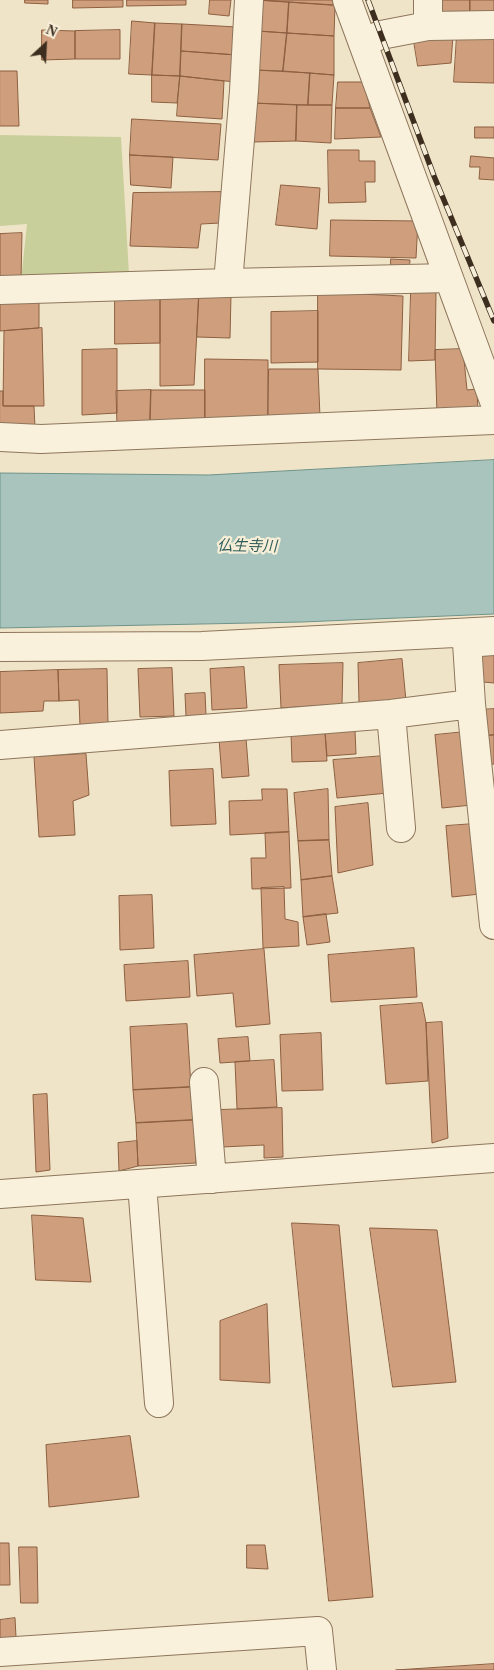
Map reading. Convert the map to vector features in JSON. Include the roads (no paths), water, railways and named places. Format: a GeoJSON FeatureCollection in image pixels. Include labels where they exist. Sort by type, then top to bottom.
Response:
{"type":"FeatureCollection","features":[{"type":"Feature","properties":{"kind":"street"},"geometry":{"type":"LineString","coordinates":[[228,283],[244,91],[248,0]]}},
{"type":"Feature","properties":{"kind":"street"},"geometry":{"type":"LineString","coordinates":[[347,0],[494,400]]}},
{"type":"Feature","properties":{"kind":"street"},"geometry":{"type":"LineString","coordinates":[[363,42],[428,13],[494,25]]}},
{"type":"Feature","properties":{"kind":"street"},"geometry":{"type":"LineString","coordinates":[[0,290],[448,278]]}},
{"type":"Feature","properties":{"kind":"street"},"geometry":{"type":"LineString","coordinates":[[0,437],[41,439],[494,420]]}},
{"type":"Feature","properties":{"kind":"street"},"geometry":{"type":"LineString","coordinates":[[0,647],[202,646],[494,631]]}},
{"type":"Feature","properties":{"kind":"street"},"geometry":{"type":"LineString","coordinates":[[0,660],[232,656],[494,641]]}},
{"type":"Feature","properties":{"kind":"street"},"geometry":{"type":"LineString","coordinates":[[467,643],[471,704],[494,924]]}},
{"type":"Feature","properties":{"kind":"street"},"geometry":{"type":"LineString","coordinates":[[0,745],[391,714],[471,704]]}},
{"type":"Feature","properties":{"kind":"street"},"geometry":{"type":"LineString","coordinates":[[391,714],[401,828]]}},
{"type":"Feature","properties":{"kind":"street"},"geometry":{"type":"LineString","coordinates":[[204,1082],[212,1179]]}},
{"type":"Feature","properties":{"kind":"street"},"geometry":{"type":"LineString","coordinates":[[0,1194],[494,1158]]}},
{"type":"Feature","properties":{"kind":"street"},"geometry":{"type":"LineString","coordinates":[[142,1184],[159,1403]]}},
{"type":"Feature","properties":{"kind":"street"},"geometry":{"type":"LineString","coordinates":[[0,1652],[318,1631],[322,1670]]}},
{"type":"Feature","properties":{"kind":"water","name":"仏生寺川"},"geometry":{"type":"Polygon","coordinates":[[[494,460],[494,614],[302,622],[0,628],[0,473],[208,475],[494,460]]]}},
{"type":"Feature","properties":{"kind":"railway"},"geometry":{"type":"LineString","coordinates":[[368,0],[434,176],[494,321]]}}]}
